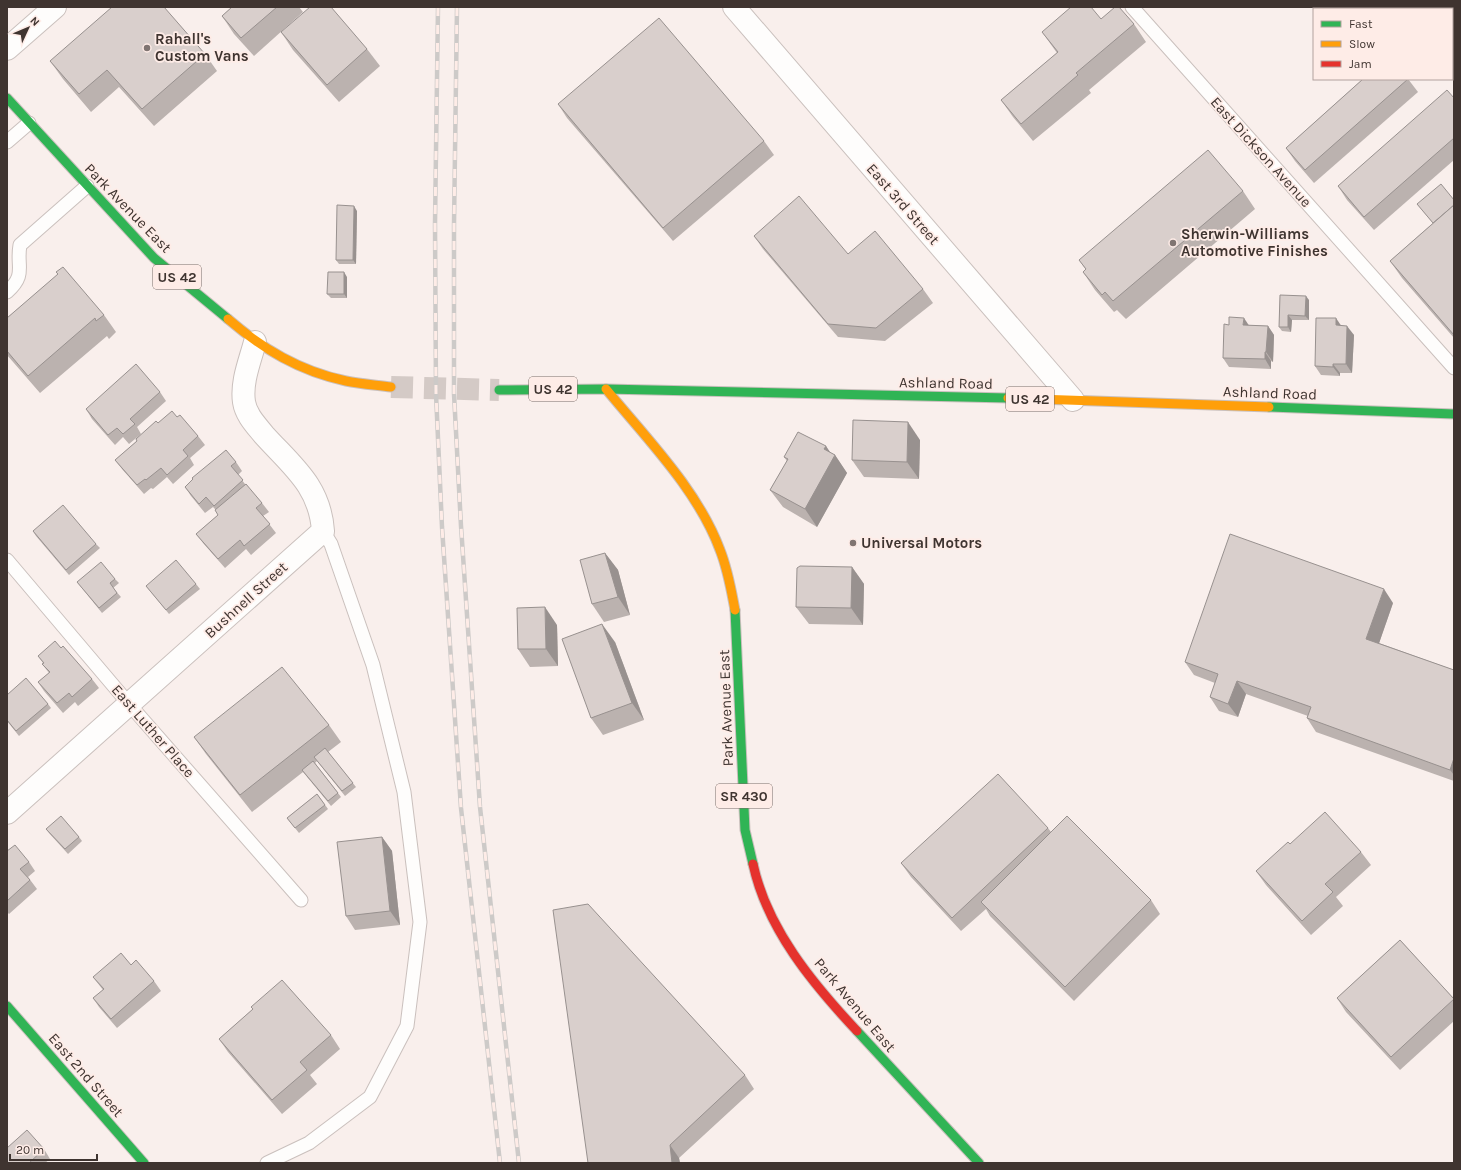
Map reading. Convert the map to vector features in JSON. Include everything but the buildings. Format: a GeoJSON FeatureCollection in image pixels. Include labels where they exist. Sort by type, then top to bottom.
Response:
{"type":"FeatureCollection","features":[{"type":"Feature","properties":{"kind":"main road","name":"Park Avenue East"},"geometry":{"type":"LineString","coordinates":[[7,98],[154,258],[255,342],[286,360],[315,372],[346,381],[391,387]]}},
{"type":"Feature","properties":{"kind":"main road","name":"Ashland Road"},"geometry":{"type":"LineString","coordinates":[[606,388],[1073,400],[1454,414]]}},
{"type":"Feature","properties":{"kind":"main road","name":"Park Avenue East"},"geometry":{"type":"LineString","coordinates":[[606,388],[686,487],[705,517],[720,549],[729,576],[736,616],[745,830],[758,887],[777,928],[807,972],[852,1026],[978,1163]]}},
{"type":"Feature","properties":{"kind":"main road","name":"US 42"},"geometry":{"type":"LineString","coordinates":[[499,390],[606,388]]}},
{"type":"Feature","properties":{"kind":"main road","name":"East 2nd Street"},"geometry":{"type":"LineString","coordinates":[[7,1006],[144,1163]]}},
{"type":"Feature","properties":{"kind":"street"},"geometry":{"type":"LineString","coordinates":[[7,49],[55,7]]}},
{"type":"Feature","properties":{"kind":"street","name":"East 3rd Street"},"geometry":{"type":"LineString","coordinates":[[734,7],[1073,400]]}},
{"type":"Feature","properties":{"kind":"street"},"geometry":{"type":"LineString","coordinates":[[255,342],[244,379],[244,402],[252,420],[310,486],[318,500],[322,516],[323,531]]}},
{"type":"Feature","properties":{"kind":"street","name":"Bushnell Street"},"geometry":{"type":"LineString","coordinates":[[7,813],[323,531]]}},
{"type":"Feature","properties":{"kind":"lane","name":"East Dickson Avenue"},"geometry":{"type":"LineString","coordinates":[[1132,7],[1454,368]]}},
{"type":"Feature","properties":{"kind":"lane"},"geometry":{"type":"LineString","coordinates":[[7,142],[29,122]]}},
{"type":"Feature","properties":{"kind":"lane"},"geometry":{"type":"LineString","coordinates":[[7,292],[14,286],[21,273],[18,254],[20,245],[87,186]]}},
{"type":"Feature","properties":{"kind":"lane"},"geometry":{"type":"LineString","coordinates":[[267,1163],[309,1143],[370,1097],[407,1026],[420,922],[404,792],[373,665],[331,544],[323,531]]}},
{"type":"Feature","properties":{"kind":"lane","name":"East Luther Place"},"geometry":{"type":"LineString","coordinates":[[7,560],[129,704],[301,900]]}},
{"type":"Feature","properties":{"kind":"tunnel"},"geometry":{"type":"LineString","coordinates":[[391,387],[499,390]]}},
{"type":"Feature","properties":{"kind":"railway"},"geometry":{"type":"LineString","coordinates":[[438,7],[435,224],[436,394],[442,527],[461,808],[500,1163]]}},
{"type":"Feature","properties":{"kind":"railway"},"geometry":{"type":"LineString","coordinates":[[457,7],[454,225],[454,394],[461,526],[480,807],[519,1163]]}},
{"type":"Feature","properties":{"kind":"traffic: fast"},"geometry":{"type":"LineString","coordinates":[[7,98],[154,258],[228,319]]}},
{"type":"Feature","properties":{"kind":"traffic: fast"},"geometry":{"type":"LineString","coordinates":[[499,390],[606,389],[1008,398]]}},
{"type":"Feature","properties":{"kind":"traffic: fast"},"geometry":{"type":"LineString","coordinates":[[1269,407],[1454,414]]}},
{"type":"Feature","properties":{"kind":"traffic: fast"},"geometry":{"type":"LineString","coordinates":[[735,610],[745,830],[753,864]]}},
{"type":"Feature","properties":{"kind":"traffic: fast"},"geometry":{"type":"LineString","coordinates":[[7,1006],[144,1163]]}},
{"type":"Feature","properties":{"kind":"traffic: fast"},"geometry":{"type":"LineString","coordinates":[[857,1031],[979,1163]]}},
{"type":"Feature","properties":{"kind":"traffic: slow"},"geometry":{"type":"LineString","coordinates":[[228,319],[268,349],[297,365],[329,377],[346,381],[391,387]]}},
{"type":"Feature","properties":{"kind":"traffic: slow"},"geometry":{"type":"LineString","coordinates":[[606,389],[670,465],[699,506],[723,557],[735,610]]}},
{"type":"Feature","properties":{"kind":"traffic: slow"},"geometry":{"type":"LineString","coordinates":[[1008,398],[1269,407]]}},
{"type":"Feature","properties":{"kind":"traffic: jam"},"geometry":{"type":"LineString","coordinates":[[753,864],[760,888],[780,933],[808,975],[857,1031]]}},
{"type":"Feature","properties":{"kind":"place","name":"Rahall's Custom Vans"},"geometry":{"type":"Point","coordinates":[147,48]}},
{"type":"Feature","properties":{"kind":"place","name":"Sherwin-Williams Automotive Finishes"},"geometry":{"type":"Point","coordinates":[1173,243]}},
{"type":"Feature","properties":{"kind":"place","name":"Universal Motors"},"geometry":{"type":"Point","coordinates":[853,543]}}]}
